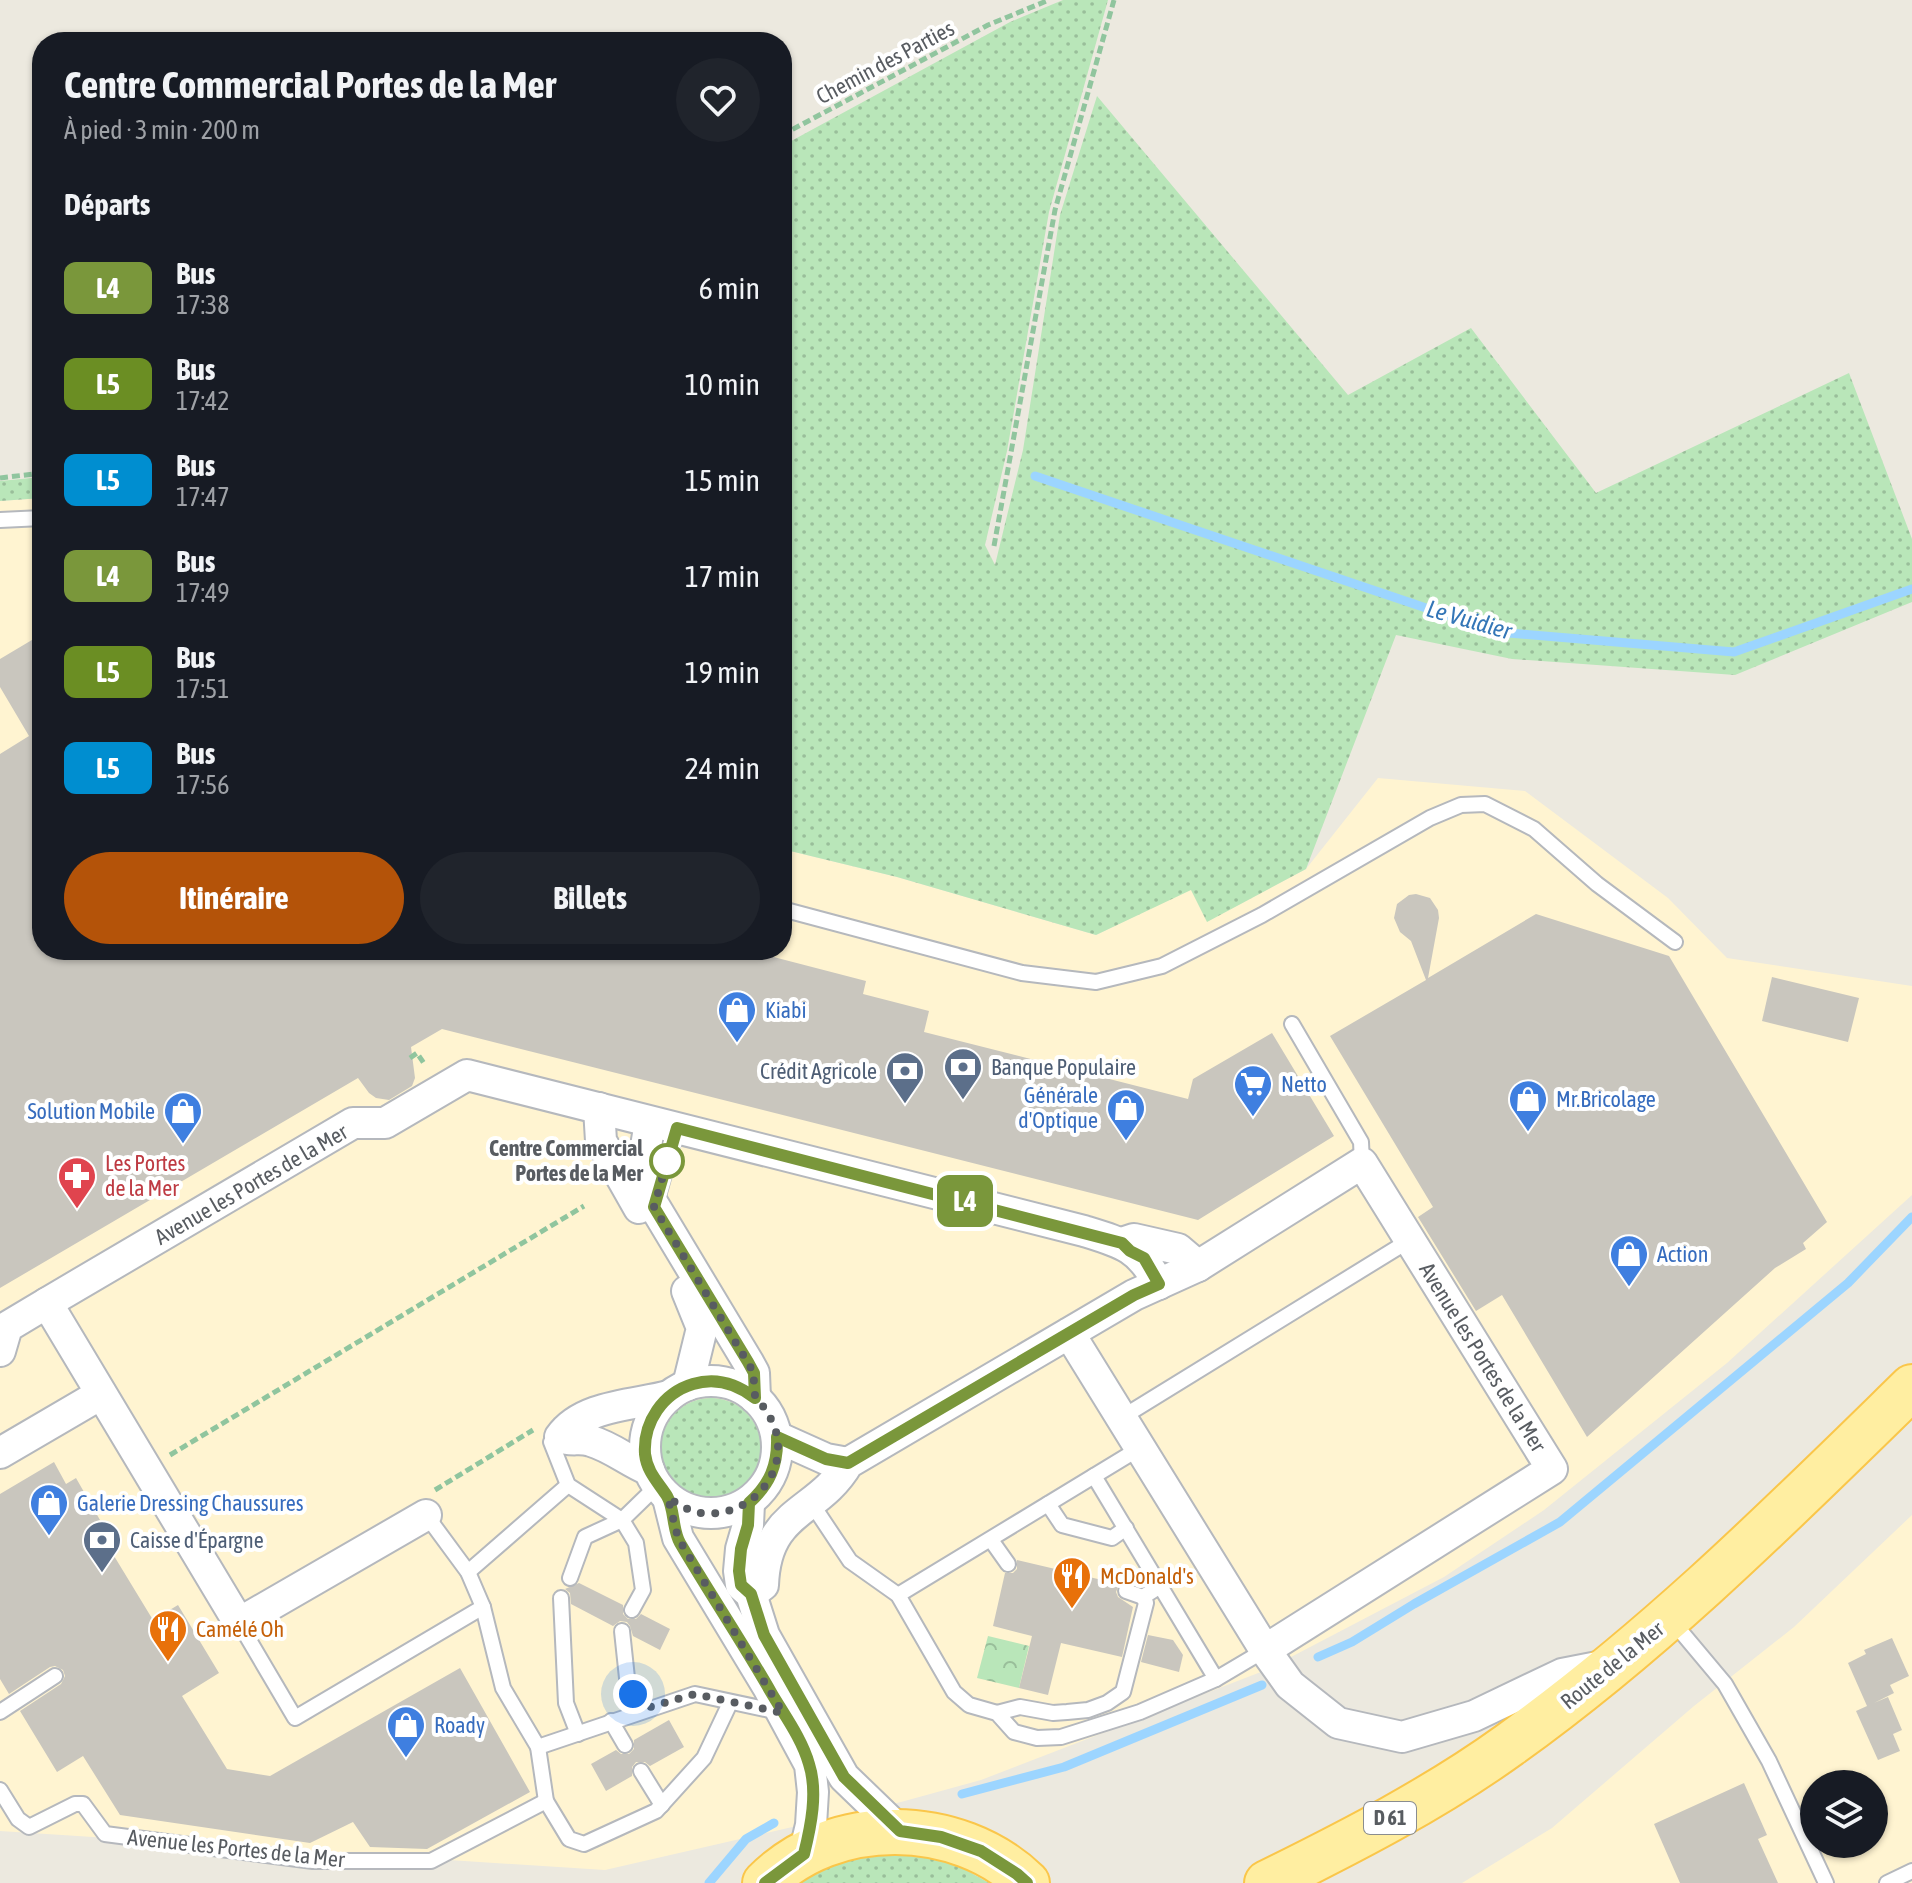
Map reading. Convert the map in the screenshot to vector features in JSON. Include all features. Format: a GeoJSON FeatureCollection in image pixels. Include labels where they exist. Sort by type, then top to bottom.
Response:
{"type":"FeatureCollection","features":[{"type":"Feature","properties":{"kind":"main road","name":"Route de la Mer"},"geometry":{"type":"LineString","coordinates":[[1267,1883],[1453,1783],[1509,1746],[1618,1663],[1671,1618],[1912,1387]]}},
{"type":"Feature","properties":{"kind":"main road"},"geometry":{"type":"LineString","coordinates":[[765,1883],[804,1854],[850,1837],[900,1831],[941,1837],[981,1851],[1027,1883]]}},
{"type":"Feature","properties":{"kind":"street","name":"Avenue les Portes de la Mer"},"geometry":{"type":"LineString","coordinates":[[0,1351],[7,1327],[47,1303],[353,1123],[385,1123],[467,1075],[1122,1243],[1144,1258],[1159,1284]]}},
{"type":"Feature","properties":{"kind":"street"},"geometry":{"type":"LineString","coordinates":[[599,1108],[599,1134],[605,1150],[689,1295],[702,1328],[678,1391],[659,1406],[647,1430],[646,1457],[678,1538],[783,1713],[810,1765],[813,1792],[811,1825],[804,1854]]}},
{"type":"Feature","properties":{"kind":"street"},"geometry":{"type":"LineString","coordinates":[[663,1125],[641,1177],[654,1207],[754,1373],[755,1398]]}},
{"type":"Feature","properties":{"kind":"street","name":"Avenue les Portes de la Mer"},"geometry":{"type":"LineString","coordinates":[[1265,1650],[1552,1469],[1362,1163]]}},
{"type":"Feature","properties":{"kind":"street"},"geometry":{"type":"LineString","coordinates":[[751,1594],[763,1585],[770,1544],[788,1521],[840,1477],[848,1463],[1134,1295],[1198,1266],[1362,1163]]}},
{"type":"Feature","properties":{"kind":"street","name":"Avenue les Portes de la Mer"},"geometry":{"type":"LineString","coordinates":[[1122,1243],[1134,1239],[1178,1249],[1198,1266]]}},
{"type":"Feature","properties":{"kind":"street"},"geometry":{"type":"LineString","coordinates":[[47,1303],[239,1623],[426,1515]]}},
{"type":"Feature","properties":{"kind":"street"},"geometry":{"type":"LineString","coordinates":[[1069,1333],[1265,1650],[1290,1685],[1338,1723],[1402,1737],[1474,1716],[1562,1674],[1618,1663]]}},
{"type":"Feature","properties":{"kind":"street"},"geometry":{"type":"LineString","coordinates":[[810,1501],[785,1494],[754,1498],[723,1513],[701,1513],[686,1509],[627,1461],[594,1441],[569,1441],[560,1437],[568,1426],[599,1411],[619,1405],[634,1405],[702,1381],[731,1384],[755,1398],[766,1409],[777,1437],[773,1473],[754,1498],[741,1549],[741,1585],[751,1594],[764,1635],[844,1777],[900,1831]]}},
{"type":"Feature","properties":{"kind":"street"},"geometry":{"type":"LineString","coordinates":[[0,1453],[101,1394]]}},
{"type":"Feature","properties":{"kind":"street"},"geometry":{"type":"LineString","coordinates":[[777,1437],[826,1459],[848,1463]]}},
{"type":"Feature","properties":{"kind":"lane"},"geometry":{"type":"LineString","coordinates":[[0,520],[32,518]]}},
{"type":"Feature","properties":{"kind":"lane"},"geometry":{"type":"LineString","coordinates":[[792,912],[1022,973],[1096,982],[1162,966],[1262,915],[1430,818],[1461,805],[1485,804],[1534,829],[1597,884],[1675,942]]}},
{"type":"Feature","properties":{"kind":"lane"},"geometry":{"type":"LineString","coordinates":[[1292,1024],[1361,1142],[1362,1163]]}},
{"type":"Feature","properties":{"kind":"lane"},"geometry":{"type":"LineString","coordinates":[[1121,1418],[1410,1240]]}},
{"type":"Feature","properties":{"kind":"lane"},"geometry":{"type":"LineString","coordinates":[[551,1442],[568,1485],[622,1520],[636,1543],[643,1590],[632,1610]]}},
{"type":"Feature","properties":{"kind":"lane"},"geometry":{"type":"LineString","coordinates":[[898,1595],[1140,1448]]}},
{"type":"Feature","properties":{"kind":"lane"},"geometry":{"type":"LineString","coordinates":[[1094,1476],[1216,1679]]}},
{"type":"Feature","properties":{"kind":"lane"},"geometry":{"type":"LineString","coordinates":[[570,1578],[585,1537],[622,1520],[658,1484]]}},
{"type":"Feature","properties":{"kind":"lane"},"geometry":{"type":"LineString","coordinates":[[468,1572],[568,1485]]}},
{"type":"Feature","properties":{"kind":"lane"},"geometry":{"type":"LineString","coordinates":[[810,1501],[850,1561],[898,1595],[954,1692],[969,1705],[997,1713],[1020,1707],[1053,1713],[1088,1710],[1107,1703],[1123,1692],[1146,1603],[1143,1597],[1126,1591]]}},
{"type":"Feature","properties":{"kind":"lane"},"geometry":{"type":"LineString","coordinates":[[1048,1504],[1062,1525],[1112,1538],[1126,1528]]}},
{"type":"Feature","properties":{"kind":"lane"},"geometry":{"type":"LineString","coordinates":[[426,1515],[468,1572],[483,1607],[503,1688],[538,1747],[546,1801],[569,1839],[584,1844],[656,1811],[704,1758],[730,1703]]}},
{"type":"Feature","properties":{"kind":"lane"},"geometry":{"type":"LineString","coordinates":[[991,1540],[1008,1564]]}},
{"type":"Feature","properties":{"kind":"lane"},"geometry":{"type":"LineString","coordinates":[[1143,1597],[1160,1586]]}},
{"type":"Feature","properties":{"kind":"lane"},"geometry":{"type":"LineString","coordinates":[[561,1598],[566,1703],[578,1734]]}},
{"type":"Feature","properties":{"kind":"lane"},"geometry":{"type":"LineString","coordinates":[[239,1623],[295,1718],[483,1607]]}},
{"type":"Feature","properties":{"kind":"lane"},"geometry":{"type":"LineString","coordinates":[[1671,1618],[1725,1684],[1769,1761],[1826,1883]]}},
{"type":"Feature","properties":{"kind":"lane"},"geometry":{"type":"LineString","coordinates":[[622,1631],[627,1678],[640,1710]]}},
{"type":"Feature","properties":{"kind":"lane"},"geometry":{"type":"LineString","coordinates":[[997,1713],[1014,1732],[1037,1738],[1061,1737],[1140,1712],[1216,1679],[1265,1650]]}},
{"type":"Feature","properties":{"kind":"lane"},"geometry":{"type":"LineString","coordinates":[[0,1712],[55,1676]]}},
{"type":"Feature","properties":{"kind":"lane"},"geometry":{"type":"LineString","coordinates":[[538,1747],[640,1710],[695,1694],[783,1713]]}},
{"type":"Feature","properties":{"kind":"lane"},"geometry":{"type":"LineString","coordinates":[[611,1721],[625,1745]]}},
{"type":"Feature","properties":{"kind":"lane"},"geometry":{"type":"LineString","coordinates":[[641,1771],[662,1805]]}},
{"type":"Feature","properties":{"kind":"lane","name":"Avenue les Portes de la Mer"},"geometry":{"type":"LineString","coordinates":[[0,1790],[18,1819],[29,1827],[75,1804],[83,1804],[105,1834],[313,1861],[431,1861],[546,1801]]}},
{"type":"Feature","properties":{"kind":"lane"},"geometry":{"type":"LineString","coordinates":[[1887,1883],[1912,1871]]}},
{"type":"Feature","properties":{"kind":"path","name":"Chemin des Parties"},"geometry":{"type":"LineString","coordinates":[[792,130],[988,25],[1049,0]]}},
{"type":"Feature","properties":{"kind":"path"},"geometry":{"type":"LineString","coordinates":[[994,546],[1055,210],[1114,0]]}},
{"type":"Feature","properties":{"kind":"path"},"geometry":{"type":"LineString","coordinates":[[0,478],[32,474]]}},
{"type":"Feature","properties":{"kind":"path"},"geometry":{"type":"LineString","coordinates":[[146,1469],[584,1206]]}},
{"type":"Feature","properties":{"kind":"shaded area"},"geometry":{"type":"Polygon","coordinates":[[[32,499],[32,960],[792,960],[792,851],[897,877],[1096,935],[1191,889],[1208,921],[1306,869],[1378,778],[1525,791],[1668,898],[1727,958],[1912,986],[1912,1195],[1727,1363],[1544,1510],[1444,1577],[1266,1670],[981,1780],[901,1802],[605,1870],[0,1831],[0,501],[32,499]]]}},
{"type":"Feature","properties":{"kind":"shaded area"},"geometry":{"type":"Polygon","coordinates":[[[1912,1515],[1912,1883],[1462,1883],[1552,1828],[1694,1706],[1794,1627],[1912,1515]]]}},
{"type":"Feature","properties":{"kind":"green space"},"geometry":{"type":"Polygon","coordinates":[[[1063,0],[1108,0],[1049,212],[1007,451],[985,545],[995,565],[1023,450],[1060,215],[1097,96],[1348,395],[1471,328],[1596,493],[1849,373],[1912,539],[1912,602],[1735,675],[1512,659],[1396,635],[1306,869],[1207,922],[1191,890],[1096,935],[897,877],[792,851],[792,141],[1010,22],[1063,0]]]}},
{"type":"Feature","properties":{"kind":"green space"},"geometry":{"type":"Polygon","coordinates":[[[32,478],[32,499],[0,501],[0,481],[32,478]]]}},
{"type":"Feature","properties":{"kind":"green space"},"geometry":{"type":"Polygon","coordinates":[[[711,1398],[730,1402],[746,1413],[757,1429],[761,1448],[757,1467],[746,1483],[730,1494],[711,1498],[692,1494],[676,1483],[665,1467],[661,1448],[665,1429],[676,1413],[692,1402],[711,1398]]]}},
{"type":"Feature","properties":{"kind":"green space"},"geometry":{"type":"Polygon","coordinates":[[[988,1636],[1029,1646],[1019,1688],[977,1678],[988,1636]]]}},
{"type":"Feature","properties":{"kind":"green space"},"geometry":{"type":"Polygon","coordinates":[[[895,1852],[950,1861],[989,1883],[796,1883],[840,1860],[895,1852]]]}},
{"type":"Feature","properties":{"kind":"building"},"geometry":{"type":"Polygon","coordinates":[[[32,640],[32,960],[785,960],[866,981],[863,994],[929,1011],[924,1032],[1188,1099],[1193,1079],[1272,1033],[1334,1136],[1198,1220],[442,1029],[411,1047],[415,1078],[412,1086],[389,1100],[376,1098],[358,1078],[0,1288],[0,754],[29,736],[0,687],[0,659],[32,640]]]}},
{"type":"Feature","properties":{"kind":"building","name":"Mr.Bricolage"},"geometry":{"type":"Polygon","coordinates":[[[1416,894],[1430,898],[1438,910],[1428,978],[1536,914],[1669,956],[1827,1222],[1803,1243],[1806,1249],[1775,1268],[1587,1437],[1502,1295],[1476,1311],[1418,1217],[1433,1207],[1330,1036],[1426,980],[1411,941],[1400,932],[1394,918],[1397,904],[1416,894]]]}},
{"type":"Feature","properties":{"kind":"building"},"geometry":{"type":"Polygon","coordinates":[[[1772,977],[1859,998],[1848,1042],[1762,1021],[1772,977]]]}},
{"type":"Feature","properties":{"kind":"building"},"geometry":{"type":"Polygon","coordinates":[[[54,1462],[66,1484],[76,1478],[100,1520],[94,1523],[153,1620],[178,1605],[219,1673],[182,1696],[227,1769],[270,1776],[460,1668],[530,1792],[427,1849],[370,1847],[353,1822],[310,1843],[120,1815],[83,1756],[57,1772],[20,1711],[61,1684],[65,1676],[63,1670],[50,1667],[9,1694],[0,1679],[0,1494],[54,1462]]]}},
{"type":"Feature","properties":{"kind":"building","name":"McDonald's"},"geometry":{"type":"Polygon","coordinates":[[[1017,1560],[1119,1584],[1118,1597],[1133,1607],[1122,1657],[1061,1643],[1048,1695],[1019,1688],[1032,1636],[993,1626],[1005,1573],[1013,1573],[1017,1569],[1017,1560]]]}},
{"type":"Feature","properties":{"kind":"building"},"geometry":{"type":"Polygon","coordinates":[[[579,1583],[623,1605],[623,1614],[628,1619],[636,1619],[641,1614],[670,1629],[660,1650],[633,1636],[627,1622],[620,1621],[613,1626],[571,1604],[570,1593],[565,1589],[579,1583]]]}},
{"type":"Feature","properties":{"kind":"building"},"geometry":{"type":"Polygon","coordinates":[[[1148,1635],[1173,1640],[1183,1655],[1179,1672],[1141,1662],[1148,1635]]]}},
{"type":"Feature","properties":{"kind":"building"},"geometry":{"type":"Polygon","coordinates":[[[1892,1638],[1909,1676],[1890,1685],[1894,1693],[1874,1703],[1888,1697],[1902,1730],[1893,1734],[1900,1751],[1878,1760],[1856,1711],[1867,1706],[1848,1663],[1866,1654],[1864,1650],[1892,1638]]]}},
{"type":"Feature","properties":{"kind":"building"},"geometry":{"type":"Polygon","coordinates":[[[669,1720],[684,1747],[650,1766],[645,1762],[636,1762],[632,1767],[632,1776],[606,1791],[591,1764],[616,1750],[629,1754],[634,1749],[634,1740],[669,1720]]]}},
{"type":"Feature","properties":{"kind":"building"},"geometry":{"type":"Polygon","coordinates":[[[1744,1783],[1767,1835],[1758,1839],[1778,1883],[1680,1883],[1654,1824],[1744,1783]]]}},
{"type":"Feature","properties":{"kind":"waterway","name":"Le Vuidier"},"geometry":{"type":"LineString","coordinates":[[1035,476],[1497,632],[1734,652],[1912,589]]}},
{"type":"Feature","properties":{"kind":"waterway"},"geometry":{"type":"LineString","coordinates":[[1318,1657],[1352,1642],[1560,1522],[1848,1283],[1912,1217]]}},
{"type":"Feature","properties":{"kind":"waterway"},"geometry":{"type":"LineString","coordinates":[[962,1794],[1064,1767],[1262,1685]]}},
{"type":"Feature","properties":{"kind":"waterway"},"geometry":{"type":"LineString","coordinates":[[709,1883],[746,1839],[774,1823]]}},
{"type":"Feature","properties":{"kind":"bus line","name":"L4"},"geometry":{"type":"LineString","coordinates":[[765,1883],[804,1854],[811,1825],[813,1792],[810,1765],[768,1687],[678,1538],[668,1498],[657,1486],[646,1457],[647,1430],[652,1418],[669,1396],[688,1385],[717,1381],[744,1389],[755,1398],[754,1373],[654,1207],[677,1128],[1122,1243],[1144,1258],[1159,1284],[1134,1295],[848,1463],[826,1459],[777,1437],[773,1473],[749,1503],[748,1525],[741,1549],[741,1585],[751,1594],[764,1635],[844,1777],[900,1831],[941,1837],[981,1851],[1027,1883]]}},
{"type":"Feature","properties":{"kind":"place","name":"Kiabi"},"geometry":{"type":"Point","coordinates":[737,1044]}},
{"type":"Feature","properties":{"kind":"place","name":"Banque Populaire"},"geometry":{"type":"Point","coordinates":[963,1101]}},
{"type":"Feature","properties":{"kind":"place","name":"Crédit Agricole"},"geometry":{"type":"Point","coordinates":[905,1105]}},
{"type":"Feature","properties":{"kind":"place","name":"Netto"},"geometry":{"type":"Point","coordinates":[1253,1118]}},
{"type":"Feature","properties":{"kind":"place","name":"Mr.Bricolage"},"geometry":{"type":"Point","coordinates":[1528,1133]}},
{"type":"Feature","properties":{"kind":"place","name":"Générale d'Optique"},"geometry":{"type":"Point","coordinates":[1126,1142]}},
{"type":"Feature","properties":{"kind":"place","name":"Solution Mobile"},"geometry":{"type":"Point","coordinates":[183,1145]}},
{"type":"Feature","properties":{"kind":"place","name":"Centre Commercial Portes de la Mer"},"geometry":{"type":"Point","coordinates":[667,1161]}},
{"type":"Feature","properties":{"kind":"place","name":"Les Portes de la Mer"},"geometry":{"type":"Point","coordinates":[77,1210]}},
{"type":"Feature","properties":{"kind":"place","name":"Action"},"geometry":{"type":"Point","coordinates":[1629,1288]}},
{"type":"Feature","properties":{"kind":"place","name":"Galerie Dressing Chaussures"},"geometry":{"type":"Point","coordinates":[49,1537]}},
{"type":"Feature","properties":{"kind":"place","name":"Caisse d'Épargne"},"geometry":{"type":"Point","coordinates":[102,1574]}},
{"type":"Feature","properties":{"kind":"place","name":"McDonald's"},"geometry":{"type":"Point","coordinates":[1072,1610]}},
{"type":"Feature","properties":{"kind":"place","name":"Camélé Oh"},"geometry":{"type":"Point","coordinates":[168,1663]}},
{"type":"Feature","properties":{"kind":"place","name":"Roady"},"geometry":{"type":"Point","coordinates":[406,1759]}},
{"type":"Feature","properties":{"kind":"route"},"geometry":{"type":"LineString","coordinates":[[633,1694],[640,1710],[695,1694],[783,1713],[678,1538],[668,1498],[686,1509],[701,1513],[734,1510],[749,1503],[768,1483],[778,1449],[773,1423],[766,1409],[755,1398],[754,1373],[654,1207],[670,1151],[667,1161]]}}]}
